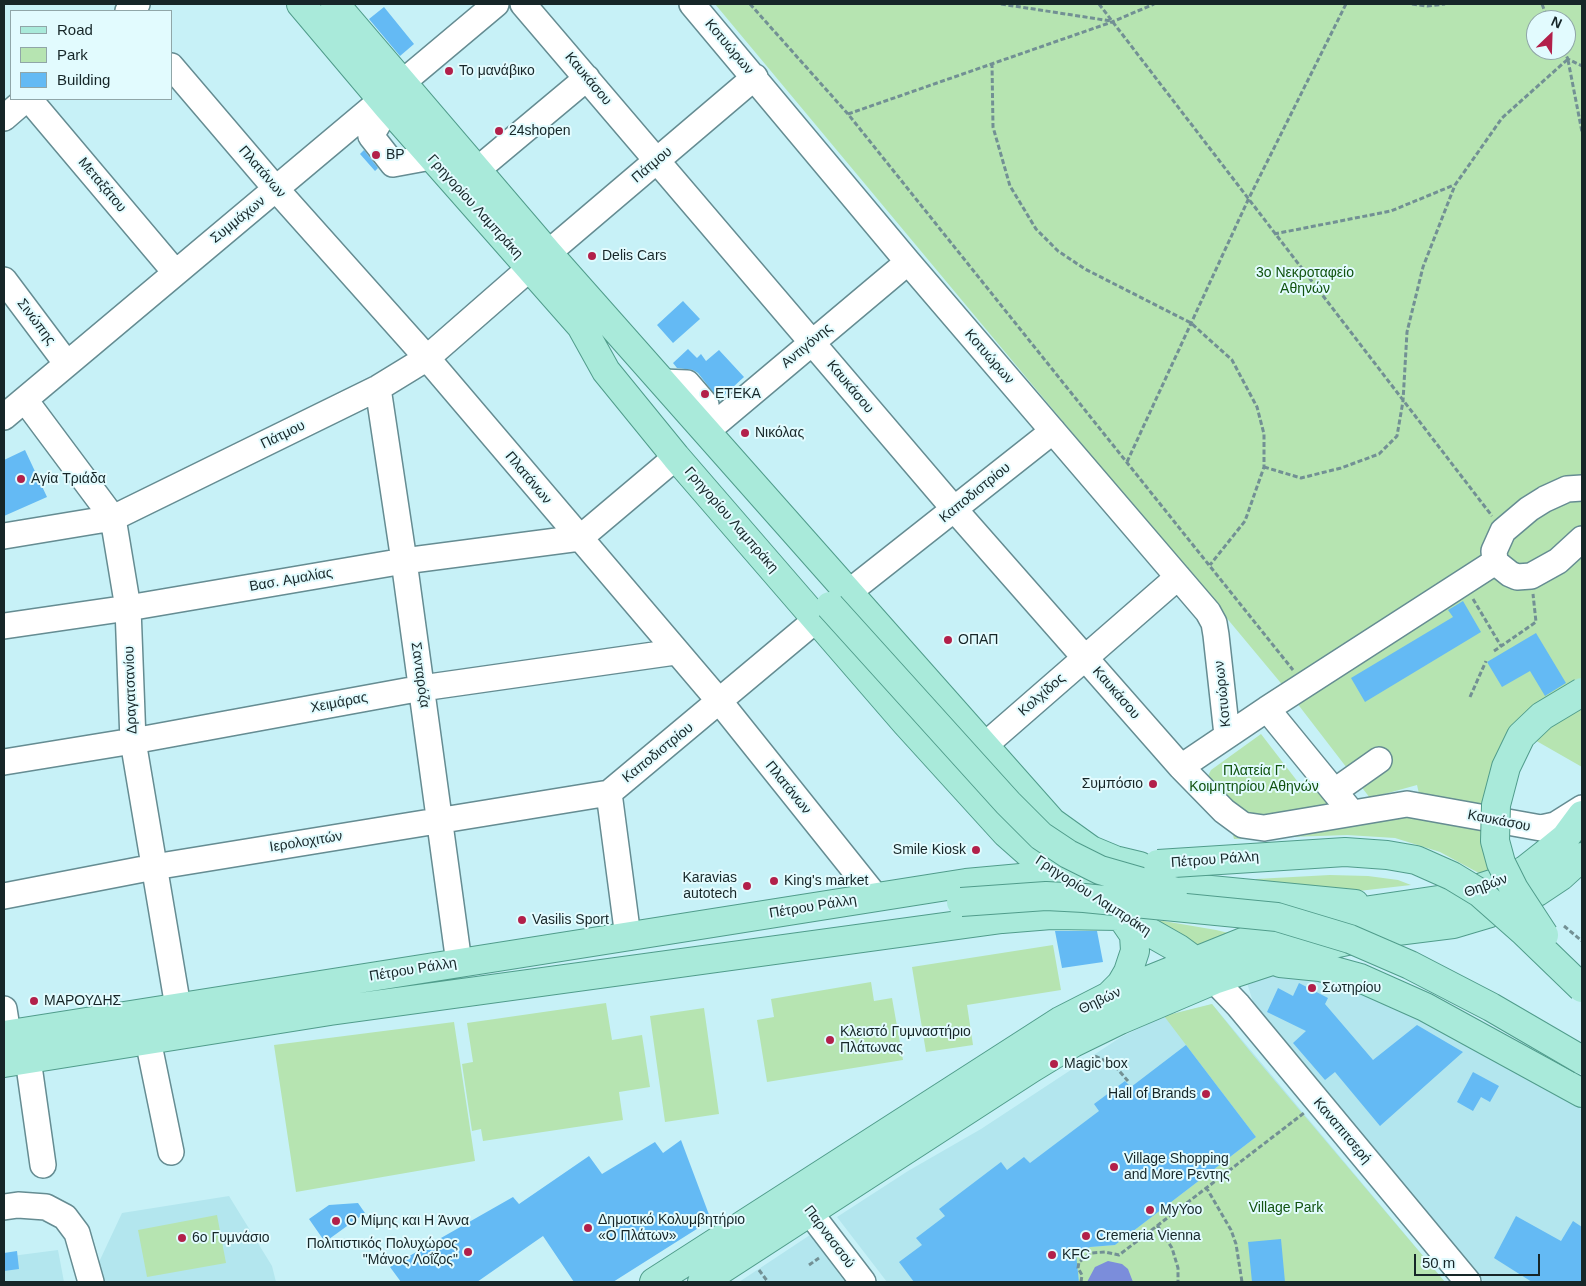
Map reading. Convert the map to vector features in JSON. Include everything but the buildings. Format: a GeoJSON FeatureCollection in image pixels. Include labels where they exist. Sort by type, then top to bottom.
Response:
{"type":"FeatureCollection","features":[{"type":"Feature","properties":{"kind":"main road","name":"Γρηγορίου Λαμπράκη"},"geometry":{"type":"LineString","coordinates":[[301,4],[431,157],[663,382],[704,428],[952,774],[1006,833],[1041,864],[1121,916],[1194,960],[1214,980]]}},
{"type":"Feature","properties":{"kind":"main road","name":"Γρηγορίου Λαμπράκη"},"geometry":{"type":"LineString","coordinates":[[335,4],[477,170],[581,326],[606,371],[676,457],[832,606],[985,744],[1052,822],[1071,837],[1115,860],[1149,865]]}},
{"type":"Feature","properties":{"kind":"main road"},"geometry":{"type":"LineString","coordinates":[[581,326],[661,412],[1008,803],[1053,844],[1088,865],[1118,876],[1277,917]]}},
{"type":"Feature","properties":{"kind":"main road"},"geometry":{"type":"LineString","coordinates":[[1582,692],[1542,716],[1521,736],[1501,779],[1494,826],[1497,852],[1514,889],[1582,987]]}},
{"type":"Feature","properties":{"kind":"main road","name":"Θηβών"},"geometry":{"type":"LineString","coordinates":[[702,1282],[802,1202],[1018,1046],[1060,1021],[1109,996],[1194,960],[1253,938],[1297,925],[1387,906],[1445,899],[1504,880],[1525,870],[1565,838],[1582,815]]}},
{"type":"Feature","properties":{"kind":"main road"},"geometry":{"type":"LineString","coordinates":[[987,881],[1002,854],[1006,833]]}},
{"type":"Feature","properties":{"kind":"main road","name":"Πέτρου Ράλλη"},"geometry":{"type":"LineString","coordinates":[[5,1026],[178,1007],[987,881],[1149,865],[1346,852],[1388,855],[1416,860],[1452,876],[1480,894],[1523,931],[1582,987]]}},
{"type":"Feature","properties":{"kind":"main road","name":"Θηβών"},"geometry":{"type":"LineString","coordinates":[[654,1282],[802,1202],[1066,1047],[1120,1020],[1214,980],[1264,962],[1364,937],[1452,924],[1490,913],[1537,892],[1582,857]]}},
{"type":"Feature","properties":{"kind":"main road"},"geometry":{"type":"LineString","coordinates":[[1058,875],[1387,906]]}},
{"type":"Feature","properties":{"kind":"main road","name":"Πέτρου Ράλλη"},"geometry":{"type":"LineString","coordinates":[[311,1014],[462,979],[961,902],[1046,896],[1126,900],[1277,917],[1350,939],[1403,962],[1491,1007],[1582,1060]]}},
{"type":"Feature","properties":{"kind":"main road"},"geometry":{"type":"LineString","coordinates":[[1360,978],[1358,964],[1364,937],[1369,924],[1387,906]]}},
{"type":"Feature","properties":{"kind":"main road","name":"Πέτρου Ράλλη"},"geometry":{"type":"LineString","coordinates":[[16,1061],[311,1014],[1024,916],[1080,914],[1121,916]]}},
{"type":"Feature","properties":{"kind":"main road"},"geometry":{"type":"LineString","coordinates":[[1109,996],[1121,984],[1128,972],[1135,951],[1134,935],[1121,916]]}},
{"type":"Feature","properties":{"kind":"main road"},"geometry":{"type":"LineString","coordinates":[[1264,962],[1320,967],[1360,978],[1425,1007],[1582,1093]]}},
{"type":"Feature","properties":{"kind":"street","name":"Συμμάχων"},"geometry":{"type":"LineString","coordinates":[[4,417],[276,189],[385,104],[402,82],[496,4]]}},
{"type":"Feature","properties":{"kind":"street","name":"Καυκάσου"},"geometry":{"type":"LineString","coordinates":[[523,4],[955,510],[1181,767],[1224,811],[1243,825],[1254,828],[1407,804],[1542,828],[1555,825],[1582,808]]}},
{"type":"Feature","properties":{"kind":"street","name":"Κοτυώρων"},"geometry":{"type":"LineString","coordinates":[[692,4],[908,262],[1208,612],[1214,623],[1228,735]]}},
{"type":"Feature","properties":{"kind":"street","name":"Πλατάνων"},"geometry":{"type":"LineString","coordinates":[[172,67],[276,189],[427,358],[675,652],[720,702],[876,897]]}},
{"type":"Feature","properties":{"kind":"street","name":"Πάτμου"},"geometry":{"type":"LineString","coordinates":[[4,536],[113,518],[378,388],[427,358],[755,77]]}},
{"type":"Feature","properties":{"kind":"street"},"geometry":{"type":"LineString","coordinates":[[477,170],[587,78]]}},
{"type":"Feature","properties":{"kind":"street"},"geometry":{"type":"LineString","coordinates":[[4,118],[26,100]]}},
{"type":"Feature","properties":{"kind":"street","name":"Μεταξάτου"},"geometry":{"type":"LineString","coordinates":[[28,100],[175,272]]}},
{"type":"Feature","properties":{"kind":"street","name":"Αντιγόνης"},"geometry":{"type":"LineString","coordinates":[[704,428],[908,262]]}},
{"type":"Feature","properties":{"kind":"street","name":"Σινώπης"},"geometry":{"type":"LineString","coordinates":[[4,280],[67,364]]}},
{"type":"Feature","properties":{"kind":"street","name":"Σανταρόζα"},"geometry":{"type":"LineString","coordinates":[[378,388],[422,688],[459,963]]}},
{"type":"Feature","properties":{"kind":"street","name":"Δραγατσανίου"},"geometry":{"type":"LineString","coordinates":[[25,400],[113,518],[128,608],[133,742],[178,1007]]}},
{"type":"Feature","properties":{"kind":"street","name":"Καποδιστρίου"},"geometry":{"type":"LineString","coordinates":[[628,937],[610,793],[832,606],[1053,431]]}},
{"type":"Feature","properties":{"kind":"street"},"geometry":{"type":"LineString","coordinates":[[580,538],[676,457]]}},
{"type":"Feature","properties":{"kind":"street"},"geometry":{"type":"LineString","coordinates":[[1582,488],[1567,489],[1545,499],[1529,509],[1503,531],[1494,551],[1495,562],[1517,577],[1530,576],[1558,561],[1582,539]]}},
{"type":"Feature","properties":{"kind":"street","name":"Βασ. Αμαλίας"},"geometry":{"type":"LineString","coordinates":[[4,626],[128,608],[404,561],[580,538]]}},
{"type":"Feature","properties":{"kind":"street"},"geometry":{"type":"LineString","coordinates":[[1181,767],[1304,684],[1495,562]]}},
{"type":"Feature","properties":{"kind":"street","name":"Κολχίδος"},"geometry":{"type":"LineString","coordinates":[[952,774],[1178,577]]}},
{"type":"Feature","properties":{"kind":"street","name":"Χειμάρας"},"geometry":{"type":"LineString","coordinates":[[4,762],[133,742],[422,688],[675,652]]}},
{"type":"Feature","properties":{"kind":"street"},"geometry":{"type":"LineString","coordinates":[[1267,709],[1352,813]]}},
{"type":"Feature","properties":{"kind":"street"},"geometry":{"type":"LineString","coordinates":[[1335,791],[1379,760]]}},
{"type":"Feature","properties":{"kind":"street","name":"Ιερολοχιτών"},"geometry":{"type":"LineString","coordinates":[[4,896],[154,867],[610,793]]}},
{"type":"Feature","properties":{"kind":"street","name":"Καναπιτσερή"},"geometry":{"type":"LineString","coordinates":[[1214,980],[1238,1005],[1468,1282]]}},
{"type":"Feature","properties":{"kind":"street"},"geometry":{"type":"LineString","coordinates":[[148,1040],[171,1152]]}},
{"type":"Feature","properties":{"kind":"street"},"geometry":{"type":"LineString","coordinates":[[16,1061],[43,1164]]}},
{"type":"Feature","properties":{"kind":"street","name":"Παρνασσού"},"geometry":{"type":"LineString","coordinates":[[802,1202],[863,1282]]}},
{"type":"Feature","properties":{"kind":"street"},"geometry":{"type":"LineString","coordinates":[[4,1208],[18,1205],[43,1206],[65,1217],[77,1233],[91,1282]]}},
{"type":"Feature","properties":{"kind":"path"},"geometry":{"type":"LineString","coordinates":[[750,4],[848,114],[1304,684]]}},
{"type":"Feature","properties":{"kind":"path"},"geometry":{"type":"LineString","coordinates":[[1000,4],[1112,22]]}},
{"type":"Feature","properties":{"kind":"path"},"geometry":{"type":"LineString","coordinates":[[1099,4],[1503,531]]}},
{"type":"Feature","properties":{"kind":"path"},"geometry":{"type":"LineString","coordinates":[[848,114],[1112,22],[1154,4]]}},
{"type":"Feature","properties":{"kind":"path"},"geometry":{"type":"LineString","coordinates":[[1127,462],[1248,200],[1346,4]]}},
{"type":"Feature","properties":{"kind":"path"},"geometry":{"type":"LineString","coordinates":[[1412,4],[1427,6],[1445,4]]}},
{"type":"Feature","properties":{"kind":"path"},"geometry":{"type":"LineString","coordinates":[[1264,467],[1301,478],[1342,468],[1379,454],[1397,436],[1403,401],[1407,332],[1423,267],[1455,185],[1502,118],[1567,60]]}},
{"type":"Feature","properties":{"kind":"path"},"geometry":{"type":"LineString","coordinates":[[1568,60],[1582,132]]}},
{"type":"Feature","properties":{"kind":"path"},"geometry":{"type":"LineString","coordinates":[[1570,60],[1582,66]]}},
{"type":"Feature","properties":{"kind":"path"},"geometry":{"type":"LineString","coordinates":[[992,63],[993,127],[1010,186],[1036,229],[1058,251],[1085,269],[1191,323],[1232,360],[1257,407],[1264,434],[1264,467],[1245,521],[1210,565]]}},
{"type":"Feature","properties":{"kind":"path"},"geometry":{"type":"LineString","coordinates":[[1274,234],[1391,211],[1455,185]]}},
{"type":"Feature","properties":{"kind":"path"},"geometry":{"type":"LineString","coordinates":[[1494,651],[1536,622],[1530,576]]}},
{"type":"Feature","properties":{"kind":"path"},"geometry":{"type":"LineString","coordinates":[[1472,596],[1500,646]]}},
{"type":"Feature","properties":{"kind":"path"},"geometry":{"type":"LineString","coordinates":[[1470,697],[1486,661]]}},
{"type":"Feature","properties":{"kind":"path"},"geometry":{"type":"LineString","coordinates":[[1066,1047],[1106,1060],[1128,1081]]}},
{"type":"Feature","properties":{"kind":"path"},"geometry":{"type":"LineString","coordinates":[[1081,1282],[1082,1275],[1078,1268],[1079,1262],[1091,1253],[1105,1252],[1119,1255],[1318,1102]]}},
{"type":"Feature","properties":{"kind":"path"},"geometry":{"type":"LineString","coordinates":[[1206,1187],[1231,1230],[1236,1244],[1242,1282]]}},
{"type":"Feature","properties":{"kind":"path"},"geometry":{"type":"LineString","coordinates":[[1157,1225],[1172,1248],[1178,1268],[1178,1282]]}},
{"type":"Feature","properties":{"kind":"shaded area"},"geometry":{"type":"Polygon","coordinates":[[[1281,972],[1356,984],[1582,1102],[1582,1282],[1484,1282],[1254,1005],[1247,983],[1281,972]]]}},
{"type":"Feature","properties":{"kind":"shaded area"},"geometry":{"type":"Polygon","coordinates":[[[1212,1004],[1445,1282],[887,1282],[837,1217],[908,1171],[981,1129],[1121,1037],[1164,1016],[1212,1004]]]}},
{"type":"Feature","properties":{"kind":"shaded area","name":"6ο Γυμνάσιο"},"geometry":{"type":"Polygon","coordinates":[[[229,1196],[272,1266],[276,1282],[103,1282],[99,1262],[122,1213],[229,1196]]]}},
{"type":"Feature","properties":{"kind":"shaded area"},"geometry":{"type":"Polygon","coordinates":[[[810,1235],[845,1282],[739,1282],[810,1235]]]}},
{"type":"Feature","properties":{"kind":"shaded area"},"geometry":{"type":"Polygon","coordinates":[[[58,1250],[64,1282],[4,1282],[4,1257],[58,1250]]]}},
{"type":"Feature","properties":{"kind":"green space","name":"3ο Νεκροταφείο Αθηνών"},"geometry":{"type":"Polygon","coordinates":[[[715,4],[1582,4],[1582,684],[1551,701],[1486,810],[1420,798],[1417,785],[1370,798],[1290,694],[715,4]]]}},
{"type":"Feature","properties":{"kind":"green space"},"geometry":{"type":"Polygon","coordinates":[[[1582,706],[1582,767],[1533,739],[1545,729],[1582,706]]]}},
{"type":"Feature","properties":{"kind":"green space","name":"Πλατεία Γ' Κοιμητηρίου Αθηνών"},"geometry":{"type":"Polygon","coordinates":[[[1261,734],[1301,786],[1309,779],[1331,806],[1257,818],[1240,812],[1207,778],[1211,770],[1261,734]]]}},
{"type":"Feature","properties":{"kind":"green space"},"geometry":{"type":"Polygon","coordinates":[[[1379,813],[1486,824],[1495,873],[1488,878],[1440,852],[1395,838],[1347,835],[1234,839],[1233,835],[1307,830],[1379,813]]]}},
{"type":"Feature","properties":{"kind":"green space"},"geometry":{"type":"Polygon","coordinates":[[[1330,875],[1368,876],[1398,880],[1411,885],[1341,893],[1255,882],[1256,879],[1330,875]]]}},
{"type":"Feature","properties":{"kind":"green space"},"geometry":{"type":"Polygon","coordinates":[[[1146,918],[1216,930],[1233,934],[1195,952],[1146,918]]]}},
{"type":"Feature","properties":{"kind":"green space"},"geometry":{"type":"Polygon","coordinates":[[[1053,945],[1061,990],[967,1005],[973,1045],[926,1052],[912,967],[1053,945]]]}},
{"type":"Feature","properties":{"kind":"green space","name":"Κλειστό Γυμναστήριο Πλάτωνας"},"geometry":{"type":"Polygon","coordinates":[[[871,982],[874,1001],[892,998],[903,1060],[767,1082],[757,1020],[774,1017],[771,999],[871,982]]]}},
{"type":"Feature","properties":{"kind":"green space"},"geometry":{"type":"Polygon","coordinates":[[[606,1003],[612,1040],[642,1035],[650,1087],[619,1092],[623,1120],[483,1141],[481,1129],[472,1131],[462,1064],[473,1062],[467,1023],[606,1003]]]}},
{"type":"Feature","properties":{"kind":"green space","name":"Village Park"},"geometry":{"type":"Polygon","coordinates":[[[1212,1004],[1445,1282],[1079,1282],[1077,1264],[1072,1256],[1090,1247],[1115,1245],[1256,1137],[1164,1016],[1212,1004]]]}},
{"type":"Feature","properties":{"kind":"green space"},"geometry":{"type":"Polygon","coordinates":[[[704,1008],[719,1114],[665,1122],[650,1016],[704,1008]]]}},
{"type":"Feature","properties":{"kind":"green space"},"geometry":{"type":"Polygon","coordinates":[[[454,1022],[475,1161],[296,1192],[274,1045],[454,1022]]]}},
{"type":"Feature","properties":{"kind":"green space"},"geometry":{"type":"Polygon","coordinates":[[[217,1215],[226,1263],[147,1277],[138,1230],[217,1215]]]}},
{"type":"Feature","properties":{"kind":"water"},"geometry":{"type":"Polygon","coordinates":[[[1108,1261],[1122,1264],[1128,1269],[1133,1282],[1087,1282],[1095,1267],[1108,1261]]]}},
{"type":"Feature","properties":{"kind":"place","name":"Το μανάβικο"},"geometry":{"type":"Point","coordinates":[449,71]}},
{"type":"Feature","properties":{"kind":"place","name":"24shopen"},"geometry":{"type":"Point","coordinates":[499,131]}},
{"type":"Feature","properties":{"kind":"place","name":"BP"},"geometry":{"type":"Point","coordinates":[376,155]}},
{"type":"Feature","properties":{"kind":"place","name":"Delis Cars"},"geometry":{"type":"Point","coordinates":[592,256]}},
{"type":"Feature","properties":{"kind":"place","name":"ΕΤΕΚΑ"},"geometry":{"type":"Point","coordinates":[705,394]}},
{"type":"Feature","properties":{"kind":"place","name":"Νικόλας"},"geometry":{"type":"Point","coordinates":[745,433]}},
{"type":"Feature","properties":{"kind":"place","name":"Αγία Τριάδα"},"geometry":{"type":"Point","coordinates":[21,479]}},
{"type":"Feature","properties":{"kind":"place","name":"ΟΠΑΠ"},"geometry":{"type":"Point","coordinates":[948,640]}},
{"type":"Feature","properties":{"kind":"place","name":"Συμπόσιο"},"geometry":{"type":"Point","coordinates":[1153,784]}},
{"type":"Feature","properties":{"kind":"place","name":"Smile Kiosk"},"geometry":{"type":"Point","coordinates":[976,850]}},
{"type":"Feature","properties":{"kind":"place","name":"King's market"},"geometry":{"type":"Point","coordinates":[774,881]}},
{"type":"Feature","properties":{"kind":"place","name":"Karavias autotech"},"geometry":{"type":"Point","coordinates":[747,886]}},
{"type":"Feature","properties":{"kind":"place","name":"Vasilis Sport"},"geometry":{"type":"Point","coordinates":[522,920]}},
{"type":"Feature","properties":{"kind":"place","name":"Σωτηρίου"},"geometry":{"type":"Point","coordinates":[1312,988]}},
{"type":"Feature","properties":{"kind":"place","name":"ΜΑΡΟΥΔΗΣ"},"geometry":{"type":"Point","coordinates":[34,1001]}},
{"type":"Feature","properties":{"kind":"place","name":"Κλειστό Γυμναστήριο Πλάτωνας"},"geometry":{"type":"Point","coordinates":[830,1040]}},
{"type":"Feature","properties":{"kind":"place","name":"Magic box"},"geometry":{"type":"Point","coordinates":[1054,1064]}},
{"type":"Feature","properties":{"kind":"place","name":"Hall of Brands"},"geometry":{"type":"Point","coordinates":[1206,1094]}},
{"type":"Feature","properties":{"kind":"place","name":"Village Shopping and More Ρεντης"},"geometry":{"type":"Point","coordinates":[1114,1167]}},
{"type":"Feature","properties":{"kind":"place","name":"MyYoo"},"geometry":{"type":"Point","coordinates":[1150,1210]}},
{"type":"Feature","properties":{"kind":"place","name":"Ο Μίμης και Η Άννα"},"geometry":{"type":"Point","coordinates":[336,1221]}},
{"type":"Feature","properties":{"kind":"place","name":"Δημοτικό Κολυμβητήριο «Ο Πλάτων»"},"geometry":{"type":"Point","coordinates":[588,1228]}},
{"type":"Feature","properties":{"kind":"place","name":"Cremeria Vienna"},"geometry":{"type":"Point","coordinates":[1086,1236]}},
{"type":"Feature","properties":{"kind":"place","name":"6ο Γυμνάσιο"},"geometry":{"type":"Point","coordinates":[182,1238]}},
{"type":"Feature","properties":{"kind":"place","name":"Πολιτιστικός Πολυχώρος \"Μάνος Λοΐζος\""},"geometry":{"type":"Point","coordinates":[468,1252]}},
{"type":"Feature","properties":{"kind":"place","name":"KFC"},"geometry":{"type":"Point","coordinates":[1052,1255]}}]}
